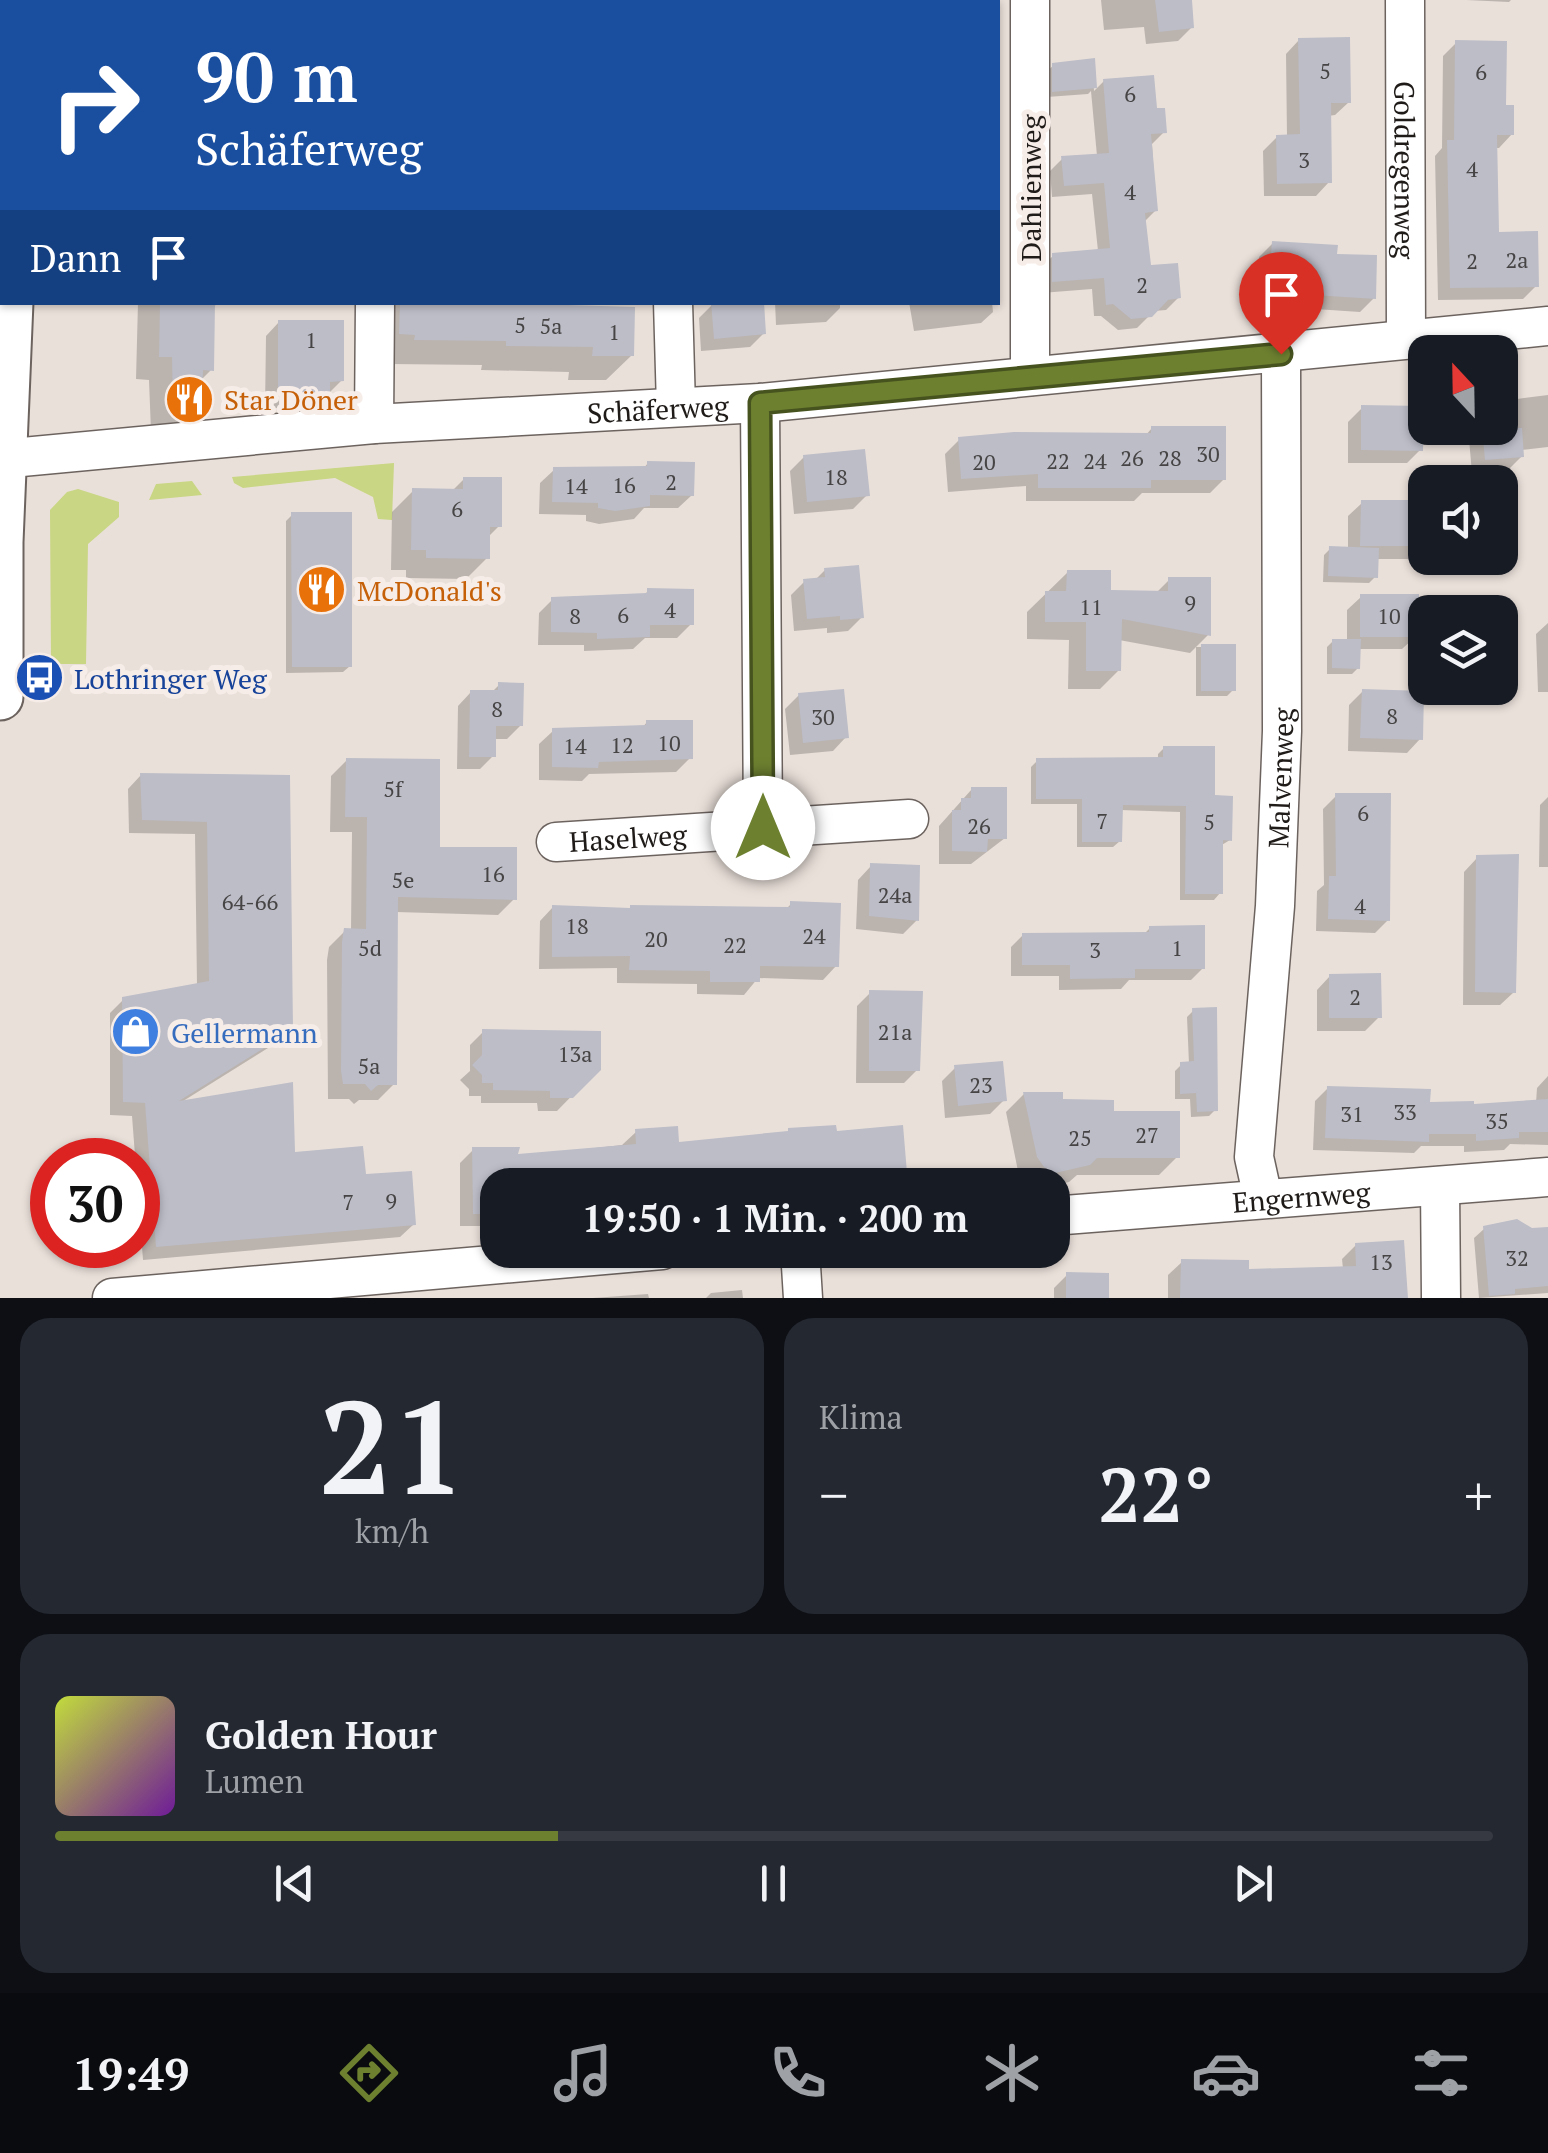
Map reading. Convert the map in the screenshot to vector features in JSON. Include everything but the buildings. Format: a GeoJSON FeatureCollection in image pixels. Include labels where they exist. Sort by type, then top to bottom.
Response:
{"type":"FeatureCollection","features":[{"type":"Feature","properties":{"kind":"main road"},"geometry":{"type":"LineString","coordinates":[[0,697],[2,458],[10,305]]}},
{"type":"Feature","properties":{"kind":"street","name":"Dahlienweg"},"geometry":{"type":"LineString","coordinates":[[1030,0],[1030,376]]}},
{"type":"Feature","properties":{"kind":"street","name":"Goldregenweg"},"geometry":{"type":"LineString","coordinates":[[1405,0],[1406,338]]}},
{"type":"Feature","properties":{"kind":"street"},"geometry":{"type":"LineString","coordinates":[[374,424],[376,305]]}},
{"type":"Feature","properties":{"kind":"street"},"geometry":{"type":"LineString","coordinates":[[672,305],[676,407]]}},
{"type":"Feature","properties":{"kind":"street","name":"Schäferweg"},"geometry":{"type":"LineString","coordinates":[[2,458],[374,424],[760,403],[1548,326]]}},
{"type":"Feature","properties":{"kind":"street","name":"Malvenweg"},"geometry":{"type":"LineString","coordinates":[[1263,1198],[1254,1157],[1275,906],[1282,730],[1281,354]]}},
{"type":"Feature","properties":{"kind":"street"},"geometry":{"type":"LineString","coordinates":[[760,403],[763,828]]}},
{"type":"Feature","properties":{"kind":"street","name":"Haselweg"},"geometry":{"type":"LineString","coordinates":[[556,842],[909,819]]}},
{"type":"Feature","properties":{"kind":"street","name":"Engernweg"},"geometry":{"type":"LineString","coordinates":[[1070,1214],[1548,1177]]}},
{"type":"Feature","properties":{"kind":"street"},"geometry":{"type":"LineString","coordinates":[[1440,1186],[1442,1298]]}},
{"type":"Feature","properties":{"kind":"street"},"geometry":{"type":"LineString","coordinates":[[112,1298],[480,1266]]}},
{"type":"Feature","properties":{"kind":"street"},"geometry":{"type":"LineString","coordinates":[[801,1268],[802,1298]]}},
{"type":"Feature","properties":{"kind":"green space"},"geometry":{"type":"Polygon","coordinates":[[[394,463],[392,520],[378,519],[373,497],[335,478],[243,488],[232,477],[394,463]]]}},
{"type":"Feature","properties":{"kind":"green space"},"geometry":{"type":"Polygon","coordinates":[[[192,481],[202,495],[149,500],[156,484],[192,481]]]}},
{"type":"Feature","properties":{"kind":"green space"},"geometry":{"type":"Polygon","coordinates":[[[78,489],[119,502],[119,517],[88,544],[86,664],[51,664],[50,510],[67,492],[78,489]]]}},
{"type":"Feature","properties":{"kind":"place","name":"Star Döner"},"geometry":{"type":"Point","coordinates":[189,399]}},
{"type":"Feature","properties":{"kind":"place","name":"McDonald's"},"geometry":{"type":"Point","coordinates":[322,590]}},
{"type":"Feature","properties":{"kind":"place","name":"Lothringer Weg"},"geometry":{"type":"Point","coordinates":[39,678]}},
{"type":"Feature","properties":{"kind":"place","name":"Gellermann"},"geometry":{"type":"Point","coordinates":[136,1032]}},
{"type":"Feature","properties":{"kind":"route"},"geometry":{"type":"LineString","coordinates":[[763,828],[760,403],[1281,354]]}}]}
